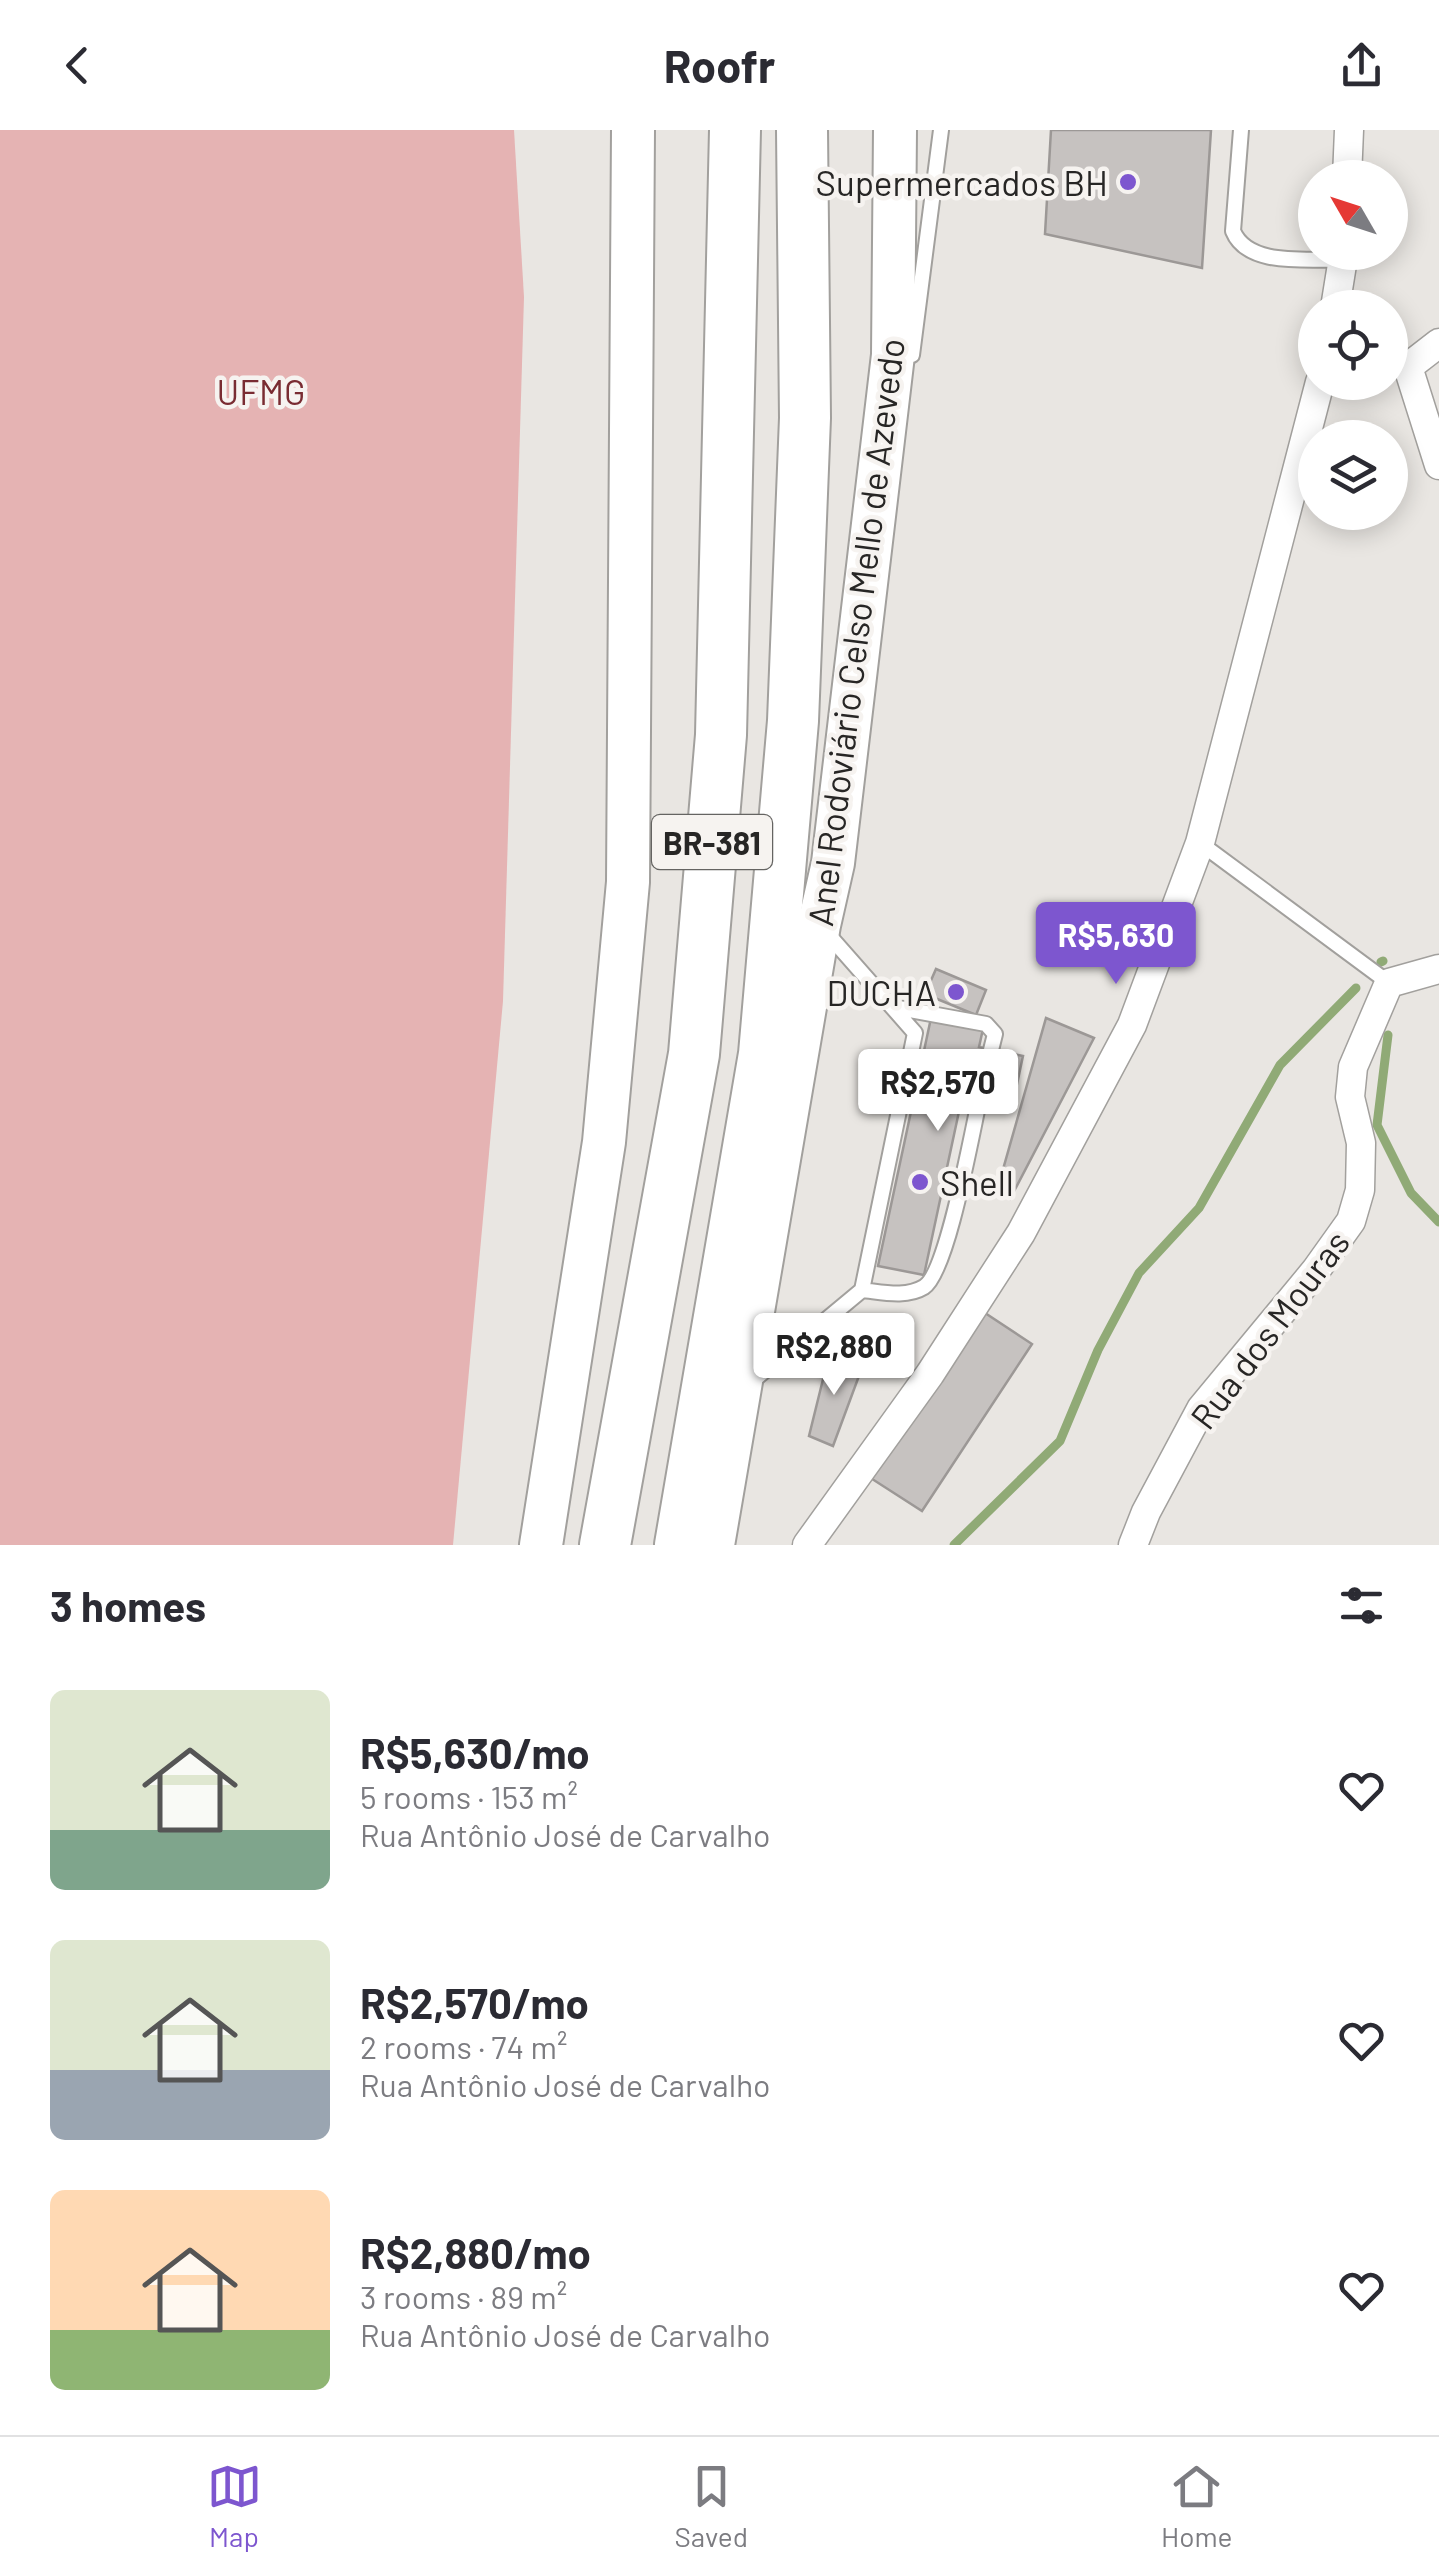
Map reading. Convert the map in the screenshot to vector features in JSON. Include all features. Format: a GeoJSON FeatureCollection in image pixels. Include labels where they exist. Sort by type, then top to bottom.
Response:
{"type":"FeatureCollection","features":[{"type":"Feature","properties":{"kind":"highway","name":"BR-381"},"geometry":{"type":"LineString","coordinates":[[605,1545],[694,1054],[722,735],[734,130]]}},
{"type":"Feature","properties":{"kind":"highway","name":"Anel Rodoviário Celso Mello de Azevedo"},"geometry":{"type":"LineString","coordinates":[[680,1545],[764,1054],[794,722],[805,418],[802,130]]}},
{"type":"Feature","properties":{"kind":"main road"},"geometry":{"type":"LineString","coordinates":[[542,1545],[604,1142],[628,882],[633,130]]}},
{"type":"Feature","properties":{"kind":"main road","name":"Anel Rodoviário Celso Mello de Azevedo"},"geometry":{"type":"LineString","coordinates":[[713,1545],[819,925],[833,863],[892,355],[895,130]]}},
{"type":"Feature","properties":{"kind":"street"},"geometry":{"type":"LineString","coordinates":[[1348,160],[1349,130]]}},
{"type":"Feature","properties":{"kind":"street"},"geometry":{"type":"LineString","coordinates":[[1408,361],[1439,342]]}},
{"type":"Feature","properties":{"kind":"street"},"geometry":{"type":"LineString","coordinates":[[1408,368],[1439,370]]}},
{"type":"Feature","properties":{"kind":"street"},"geometry":{"type":"LineString","coordinates":[[1408,389],[1439,465]]}},
{"type":"Feature","properties":{"kind":"street"},"geometry":{"type":"LineString","coordinates":[[807,1545],[930,1374],[1021,1233],[1132,1025],[1200,843],[1315,400]]}},
{"type":"Feature","properties":{"kind":"street"},"geometry":{"type":"LineString","coordinates":[[1388,983],[1439,969]]}},
{"type":"Feature","properties":{"kind":"street","name":"Rua dos Mouras"},"geometry":{"type":"LineString","coordinates":[[1133,1545],[1146,1512],[1201,1410],[1316,1270],[1351,1220],[1360,1190],[1362,1143],[1350,1098],[1353,1067],[1388,983]]}},
{"type":"Feature","properties":{"kind":"lane"},"geometry":{"type":"LineString","coordinates":[[911,367],[940,130]]}},
{"type":"Feature","properties":{"kind":"lane"},"geometry":{"type":"LineString","coordinates":[[1241,130],[1233,231],[1236,239],[1252,252],[1298,254]]}},
{"type":"Feature","properties":{"kind":"lane"},"geometry":{"type":"LineString","coordinates":[[882,445],[903,402]]}},
{"type":"Feature","properties":{"kind":"lane"},"geometry":{"type":"LineString","coordinates":[[1200,843],[1388,983]]}},
{"type":"Feature","properties":{"kind":"lane"},"geometry":{"type":"LineString","coordinates":[[738,1393],[862,1290],[916,1033],[819,925]]}},
{"type":"Feature","properties":{"kind":"lane"},"geometry":{"type":"LineString","coordinates":[[892,1007],[986,1024],[994,1034],[991,1050]]}},
{"type":"Feature","properties":{"kind":"lane"},"geometry":{"type":"LineString","coordinates":[[862,1290],[911,1294],[929,1285],[943,1256],[982,1092]]}},
{"type":"Feature","properties":{"kind":"green space","name":"UFMG"},"geometry":{"type":"Polygon","coordinates":[[[0,130],[514,130],[524,297],[503,1001],[453,1545],[0,1545],[0,130]]]}},
{"type":"Feature","properties":{"kind":"building","name":"Supermercados BH"},"geometry":{"type":"Polygon","coordinates":[[[1051,130],[1211,130],[1202,268],[1045,234],[1051,130]]]}},
{"type":"Feature","properties":{"kind":"building","name":"DUCHA"},"geometry":{"type":"Polygon","coordinates":[[[936,969],[986,990],[976,1015],[925,994],[936,969]]]}},
{"type":"Feature","properties":{"kind":"building","name":"Shell"},"geometry":{"type":"Polygon","coordinates":[[[931,1018],[983,1029],[979,1047],[1023,1056],[1014,1098],[964,1088],[924,1275],[878,1266],[931,1018]]]}},
{"type":"Feature","properties":{"kind":"building"},"geometry":{"type":"Polygon","coordinates":[[[1046,1018],[1094,1038],[1010,1199],[996,1194],[1046,1018]]]}},
{"type":"Feature","properties":{"kind":"building"},"geometry":{"type":"Polygon","coordinates":[[[979,1309],[1032,1344],[922,1511],[869,1477],[979,1309]]]}},
{"type":"Feature","properties":{"kind":"building"},"geometry":{"type":"Polygon","coordinates":[[[829,1355],[863,1365],[833,1446],[809,1436],[829,1355]]]}},
{"type":"Feature","properties":{"kind":"waterway"},"geometry":{"type":"LineString","coordinates":[[954,1545],[1060,1441],[1098,1350],[1139,1273],[1199,1208],[1280,1065],[1356,988]]}},
{"type":"Feature","properties":{"kind":"waterway"},"geometry":{"type":"LineString","coordinates":[[1388,1035],[1377,1125],[1411,1193],[1439,1222]]}},
{"type":"Feature","properties":{"kind":"place","name":"Supermercados BH"},"geometry":{"type":"Point","coordinates":[1128,182]}},
{"type":"Feature","properties":{"kind":"place","name":"DUCHA"},"geometry":{"type":"Point","coordinates":[956,992]}},
{"type":"Feature","properties":{"kind":"place","name":"Shell"},"geometry":{"type":"Point","coordinates":[920,1182]}}]}
